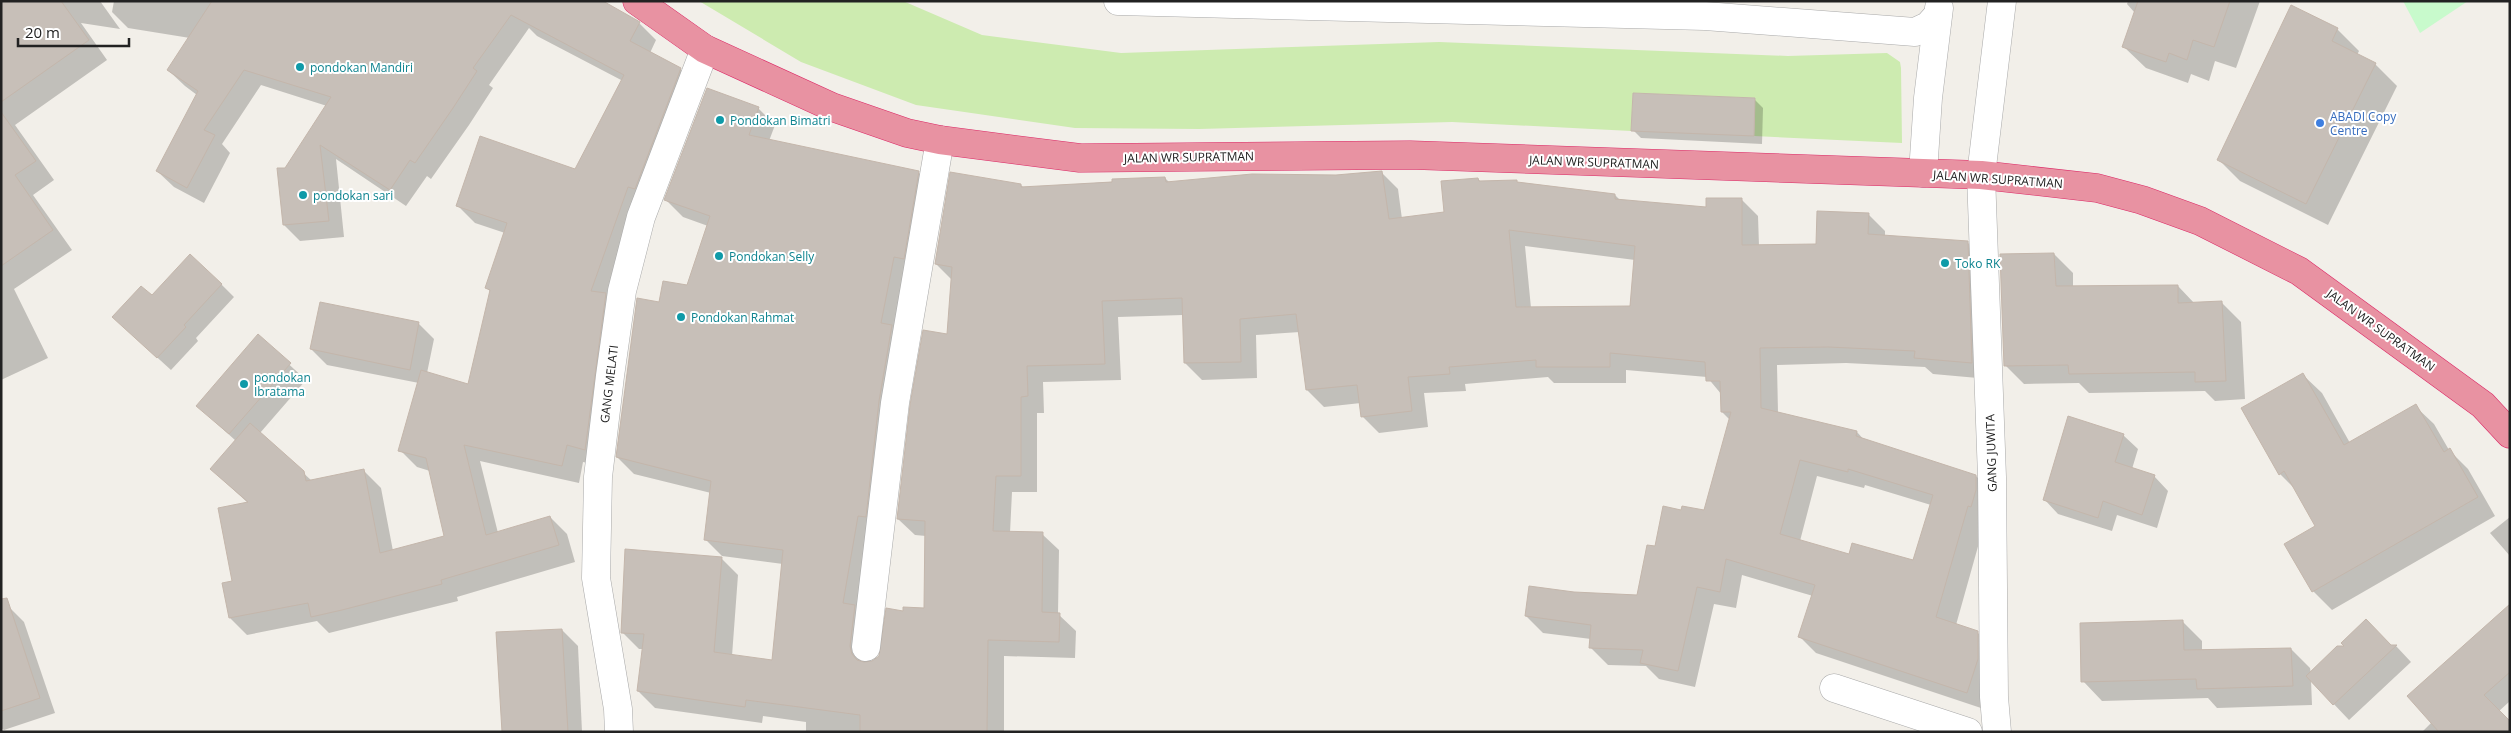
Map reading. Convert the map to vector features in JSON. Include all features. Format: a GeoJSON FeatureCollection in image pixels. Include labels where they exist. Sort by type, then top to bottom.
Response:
{"type":"FeatureCollection","features":[{"type":"Feature","properties":{"kind":"highway","name":"JALAN WR SUPRATMAN"},"geometry":{"type":"LineString","coordinates":[[637,1],[705,49],[832,107],[907,133],[940,140],[1080,158],[1410,155],[1980,175],[2097,188],[2142,200],[2200,221],[2299,271],[2482,404],[2510,434]]}},
{"type":"Feature","properties":{"kind":"street"},"geometry":{"type":"LineString","coordinates":[[1118,1],[1705,16],[1915,32],[1928,26],[1939,8]]}},
{"type":"Feature","properties":{"kind":"street","name":"GANG JUWITA"},"geometry":{"type":"LineString","coordinates":[[1998,732],[1994,697],[1992,477],[1980,175],[2002,1]]}},
{"type":"Feature","properties":{"kind":"street"},"geometry":{"type":"LineString","coordinates":[[1924,173],[1939,8]]}},
{"type":"Feature","properties":{"kind":"street","name":"GANG MELATI"},"geometry":{"type":"LineString","coordinates":[[619,732],[618,709],[596,578],[598,477],[610,376],[622,292],[641,217],[705,49]]}},
{"type":"Feature","properties":{"kind":"street"},"geometry":{"type":"LineString","coordinates":[[866,647],[895,403],[940,140]]}},
{"type":"Feature","properties":{"kind":"street"},"geometry":{"type":"LineString","coordinates":[[1834,688],[1968,732]]}},
{"type":"Feature","properties":{"kind":"green space"},"geometry":{"type":"Polygon","coordinates":[[[699,1],[903,1],[982,35],[1121,53],[1439,42],[1788,56],[1887,53],[1900,62],[1901,68],[1902,143],[1754,136],[1755,98],[1633,93],[1631,131],[1452,122],[1199,129],[1075,128],[916,105],[801,62],[699,1]]]}},
{"type":"Feature","properties":{"kind":"green space"},"geometry":{"type":"Polygon","coordinates":[[[2403,1],[2468,1],[2420,33],[2403,1]]]}},
{"type":"Feature","properties":{"kind":"building"},"geometry":{"type":"Polygon","coordinates":[[[1,1],[61,1],[89,40],[1,102],[1,1]]]}},
{"type":"Feature","properties":{"kind":"building"},"geometry":{"type":"Polygon","coordinates":[[[212,1],[603,1],[640,22],[630,41],[681,68],[635,189],[628,187],[591,291],[606,293],[585,450],[567,445],[562,466],[464,445],[486,535],[550,516],[559,545],[441,580],[442,584],[311,617],[308,603],[229,618],[222,583],[232,581],[218,508],[248,502],[210,469],[250,423],[304,471],[306,481],[364,469],[380,553],[444,536],[426,458],[398,451],[421,370],[468,384],[490,290],[485,288],[507,223],[456,206],[480,136],[575,169],[624,75],[511,15],[473,68],[477,71],[415,163],[410,160],[390,190],[320,145],[329,221],[283,225],[277,168],[285,168],[331,97],[244,70],[204,130],[215,135],[187,188],[156,171],[198,91],[167,70],[212,1]]]}},
{"type":"Feature","properties":{"kind":"building"},"geometry":{"type":"Polygon","coordinates":[[[2138,1],[2230,1],[2214,47],[2193,40],[2187,60],[2169,53],[2166,62],[2122,47],[2138,1]]]}},
{"type":"Feature","properties":{"kind":"building"},"geometry":{"type":"Polygon","coordinates":[[[2291,5],[2338,28],[2332,41],[2376,63],[2306,204],[2217,160],[2291,5]]]}},
{"type":"Feature","properties":{"kind":"building"},"geometry":{"type":"Polygon","coordinates":[[[707,88],[759,107],[749,135],[919,171],[904,259],[894,257],[881,323],[892,325],[879,401],[866,517],[858,516],[843,603],[855,605],[850,646],[852,654],[857,660],[864,662],[872,661],[879,656],[886,608],[903,611],[903,607],[924,608],[925,521],[897,519],[910,405],[923,330],[947,334],[952,267],[935,264],[950,172],[1021,184],[1021,187],[1112,182],[1112,179],[1165,177],[1166,182],[1252,174],[1336,175],[1382,171],[1389,219],[1444,212],[1441,181],[1478,178],[1479,181],[1517,180],[1517,182],[1615,194],[1615,199],[1706,207],[1706,198],[1742,198],[1742,245],[1816,244],[1817,211],[1869,213],[1868,234],[1968,241],[1972,363],[1914,358],[1915,351],[1828,347],[1760,348],[1761,408],[1857,431],[1856,436],[1976,475],[1976,490],[1971,507],[1968,506],[1936,617],[1978,631],[1978,659],[1967,693],[1798,637],[1815,585],[1726,559],[1720,592],[1697,587],[1678,671],[1640,663],[1643,650],[1589,648],[1591,625],[1525,616],[1529,586],[1574,592],[1637,595],[1647,545],[1655,546],[1663,506],[1681,510],[1682,506],[1704,510],[1731,412],[1721,412],[1720,381],[1706,381],[1705,362],[1610,353],[1610,367],[1536,367],[1536,360],[1449,367],[1450,374],[1408,377],[1412,411],[1361,417],[1357,385],[1306,390],[1296,314],[1240,319],[1241,362],[1184,363],[1182,298],[1102,301],[1105,364],[1027,366],[1028,396],[1021,397],[1021,476],[996,476],[993,531],[1043,532],[1042,612],[1060,613],[1059,642],[988,640],[987,732],[860,732],[860,715],[746,700],[745,707],[637,691],[644,634],[621,633],[625,549],[722,557],[714,652],[772,660],[783,550],[704,540],[711,481],[616,457],[637,298],[659,302],[663,281],[687,285],[710,216],[664,200],[707,88]],[[1509,230],[1516,307],[1630,306],[1635,246],[1509,230]],[[1800,460],[1780,534],[1849,554],[1852,543],[1913,560],[1933,495],[1848,469],[1848,472],[1800,460]]]}},
{"type":"Feature","properties":{"kind":"building"},"geometry":{"type":"Polygon","coordinates":[[[1633,93],[1755,98],[1754,136],[1631,131],[1633,93]]]}},
{"type":"Feature","properties":{"kind":"building"},"geometry":{"type":"Polygon","coordinates":[[[1,112],[36,161],[15,175],[53,230],[1,266],[1,112]]]}},
{"type":"Feature","properties":{"kind":"building"},"geometry":{"type":"Polygon","coordinates":[[[2054,253],[2056,286],[2178,285],[2178,303],[2222,301],[2226,381],[2195,382],[2195,372],[2069,374],[2068,365],[2004,366],[2000,254],[2054,253]]]}},
{"type":"Feature","properties":{"kind":"building"},"geometry":{"type":"Polygon","coordinates":[[[190,254],[222,284],[157,358],[112,317],[141,286],[152,295],[190,254]]]}},
{"type":"Feature","properties":{"kind":"building"},"geometry":{"type":"Polygon","coordinates":[[[320,302],[419,322],[410,370],[310,349],[320,302]]]}},
{"type":"Feature","properties":{"kind":"building","name":"pondokan Ibratama"},"geometry":{"type":"Polygon","coordinates":[[[258,334],[291,363],[229,434],[196,406],[258,334]]]}},
{"type":"Feature","properties":{"kind":"building"},"geometry":{"type":"Polygon","coordinates":[[[2303,373],[2344,445],[2416,404],[2444,452],[2450,448],[2478,497],[2312,592],[2284,544],[2315,526],[2284,471],[2279,475],[2241,408],[2303,373]]]}},
{"type":"Feature","properties":{"kind":"building"},"geometry":{"type":"Polygon","coordinates":[[[2068,416],[2124,434],[2115,462],[2155,475],[2142,515],[2103,501],[2098,518],[2043,500],[2068,416]]]}},
{"type":"Feature","properties":{"kind":"building"},"geometry":{"type":"Polygon","coordinates":[[[7,598],[40,698],[1,711],[1,599],[7,598]]]}},
{"type":"Feature","properties":{"kind":"building"},"geometry":{"type":"Polygon","coordinates":[[[2510,604],[2510,672],[2484,695],[2510,721],[2510,732],[2439,732],[2407,696],[2510,604]]]}},
{"type":"Feature","properties":{"kind":"building"},"geometry":{"type":"Polygon","coordinates":[[[2366,619],[2391,645],[2397,645],[2333,705],[2306,676],[2337,646],[2344,646],[2341,643],[2366,619]]]}},
{"type":"Feature","properties":{"kind":"building"},"geometry":{"type":"Polygon","coordinates":[[[2183,620],[2184,650],[2291,648],[2293,686],[2197,689],[2196,679],[2081,682],[2080,623],[2183,620]]]}},
{"type":"Feature","properties":{"kind":"building"},"geometry":{"type":"Polygon","coordinates":[[[562,629],[568,732],[502,732],[496,632],[562,629]]]}},
{"type":"Feature","properties":{"kind":"place","name":"pondokan Mandiri"},"geometry":{"type":"Point","coordinates":[300,67]}},
{"type":"Feature","properties":{"kind":"place","name":"Pondokan Bimatri"},"geometry":{"type":"Point","coordinates":[720,120]}},
{"type":"Feature","properties":{"kind":"place","name":"ABADI Copy Centre"},"geometry":{"type":"Point","coordinates":[2320,123]}},
{"type":"Feature","properties":{"kind":"place","name":"pondokan sari"},"geometry":{"type":"Point","coordinates":[303,195]}},
{"type":"Feature","properties":{"kind":"place","name":"Pondokan Selly"},"geometry":{"type":"Point","coordinates":[719,256]}},
{"type":"Feature","properties":{"kind":"place","name":"Toko RK"},"geometry":{"type":"Point","coordinates":[1945,263]}},
{"type":"Feature","properties":{"kind":"place","name":"Pondokan Rahmat"},"geometry":{"type":"Point","coordinates":[681,317]}},
{"type":"Feature","properties":{"kind":"place","name":"pondokan Ibratama"},"geometry":{"type":"Point","coordinates":[244,384]}}]}
